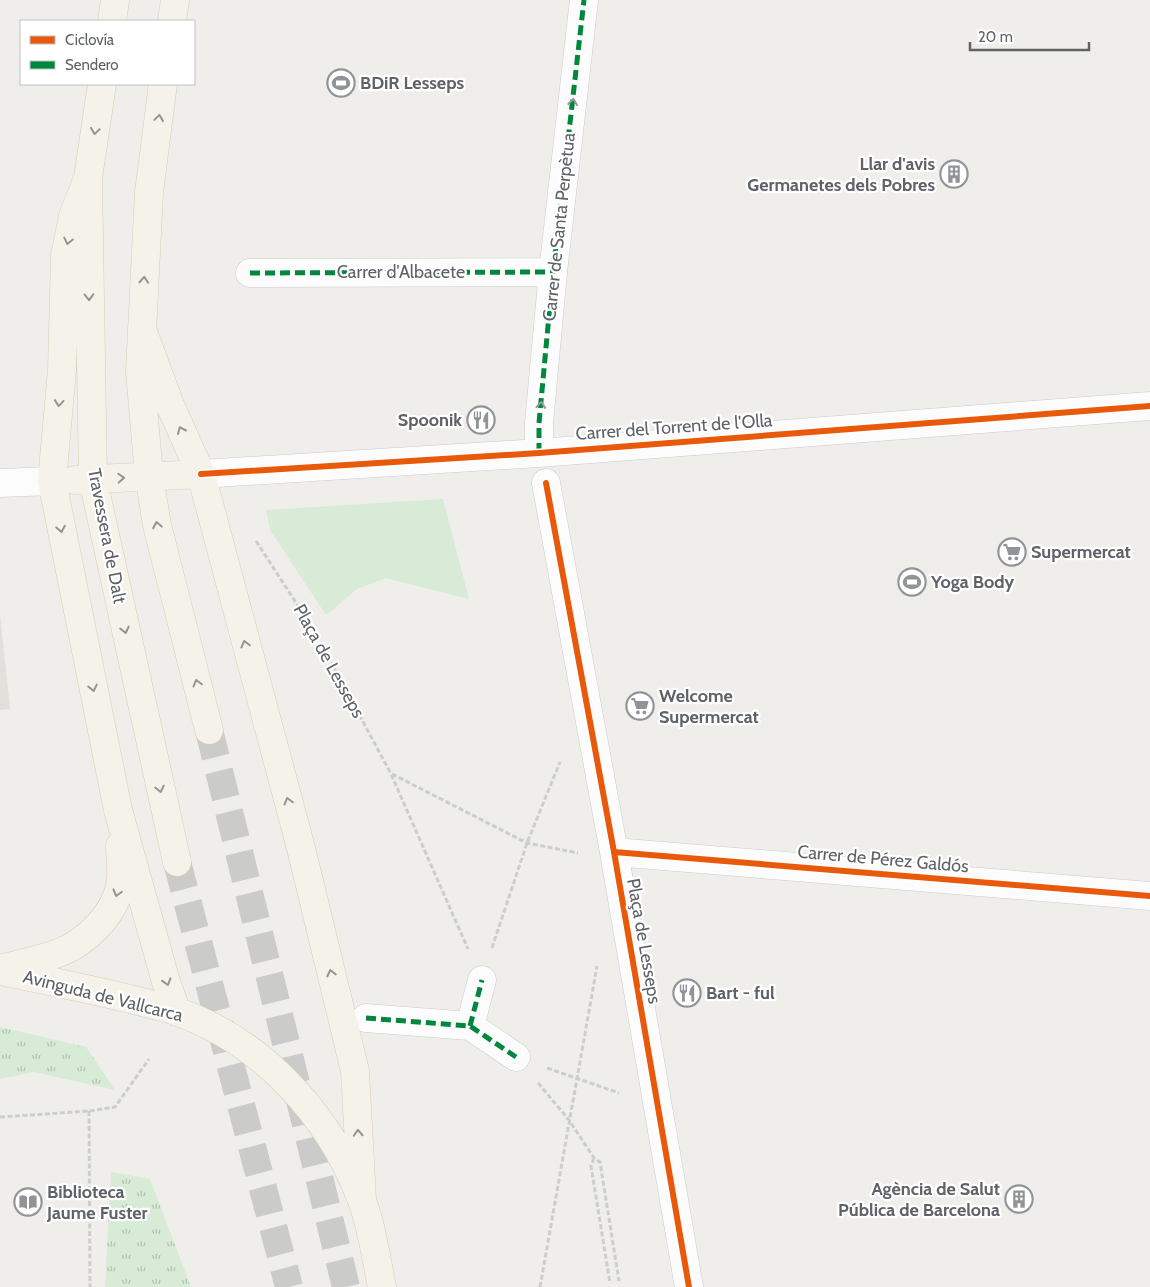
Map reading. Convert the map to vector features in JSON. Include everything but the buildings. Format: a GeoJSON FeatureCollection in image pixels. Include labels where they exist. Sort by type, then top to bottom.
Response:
{"type":"FeatureCollection","features":[{"type":"Feature","properties":{"kind":"main road"},"geometry":{"type":"LineString","coordinates":[[112,20],[115,0]]}},
{"type":"Feature","properties":{"kind":"main road"},"geometry":{"type":"LineString","coordinates":[[172,20],[175,0]]}},
{"type":"Feature","properties":{"kind":"main road","name":"Travessera de Dalt"},"geometry":{"type":"LineString","coordinates":[[102,85],[88,178],[93,480],[177,862]]}},
{"type":"Feature","properties":{"kind":"main road"},"geometry":{"type":"LineString","coordinates":[[163,85],[149,192],[140,372],[149,476],[162,546],[209,730]]}},
{"type":"Feature","properties":{"kind":"main road"},"geometry":{"type":"LineString","coordinates":[[88,178],[73,216],[64,256],[62,370],[52,481],[118,810],[166,982],[177,1012]]}},
{"type":"Feature","properties":{"kind":"main road"},"geometry":{"type":"LineString","coordinates":[[142,329],[170,405],[201,474],[301,848],[355,1071],[362,1199],[382,1287]]}},
{"type":"Feature","properties":{"kind":"main road"},"geometry":{"type":"LineString","coordinates":[[52,481],[201,474]]}},
{"type":"Feature","properties":{"kind":"main road"},"geometry":{"type":"LineString","coordinates":[[0,970],[57,953],[76,944],[107,914],[116,899],[121,878],[118,810]]}},
{"type":"Feature","properties":{"kind":"main road","name":"Avinguda de Vallcarca"},"geometry":{"type":"LineString","coordinates":[[0,970],[177,1012],[236,1041],[279,1074],[316,1116],[342,1158],[362,1199]]}},
{"type":"Feature","properties":{"kind":"street","name":"Carrer de Santa Perpètua"},"geometry":{"type":"LineString","coordinates":[[539,453],[539,423],[552,272],[584,0]]}},
{"type":"Feature","properties":{"kind":"street","name":"Carrer d'Albacete"},"geometry":{"type":"LineString","coordinates":[[250,273],[552,272]]}},
{"type":"Feature","properties":{"kind":"street","name":"Carrer del Torrent de l'Olla"},"geometry":{"type":"LineString","coordinates":[[201,474],[539,453],[1150,406]]}},
{"type":"Feature","properties":{"kind":"street"},"geometry":{"type":"LineString","coordinates":[[0,483],[52,481]]}},
{"type":"Feature","properties":{"kind":"street","name":"Plaça de Lesseps"},"geometry":{"type":"LineString","coordinates":[[546,484],[615,856],[689,1287]]}},
{"type":"Feature","properties":{"kind":"street","name":"Carrer de Pérez Galdós"},"geometry":{"type":"LineString","coordinates":[[615,856],[1150,896]]}},
{"type":"Feature","properties":{"kind":"street"},"geometry":{"type":"LineString","coordinates":[[470,1026],[482,980]]}},
{"type":"Feature","properties":{"kind":"street"},"geometry":{"type":"LineString","coordinates":[[366,1018],[470,1026],[516,1057]]}},
{"type":"Feature","properties":{"kind":"path"},"geometry":{"type":"LineString","coordinates":[[482,980],[527,843],[564,754]]}},
{"type":"Feature","properties":{"kind":"path"},"geometry":{"type":"LineString","coordinates":[[391,774],[527,843],[615,856]]}},
{"type":"Feature","properties":{"kind":"path"},"geometry":{"type":"LineString","coordinates":[[540,1287],[597,964]]}},
{"type":"Feature","properties":{"kind":"path"},"geometry":{"type":"LineString","coordinates":[[516,1057],[657,1105]]}},
{"type":"Feature","properties":{"kind":"path"},"geometry":{"type":"LineString","coordinates":[[516,1057],[569,1120],[594,1158],[600,1162],[619,1281]]}},
{"type":"Feature","properties":{"kind":"path"},"geometry":{"type":"LineString","coordinates":[[0,1117],[89,1111],[115,1107],[149,1059]]}},
{"type":"Feature","properties":{"kind":"path"},"geometry":{"type":"LineString","coordinates":[[89,1111],[90,1287]]}},
{"type":"Feature","properties":{"kind":"path"},"geometry":{"type":"LineString","coordinates":[[594,1158],[591,1166],[610,1283]]}},
{"type":"Feature","properties":{"kind":"shaded area"},"geometry":{"type":"Polygon","coordinates":[[[0,614],[10,709],[0,710],[0,614]]]}},
{"type":"Feature","properties":{"kind":"green space"},"geometry":{"type":"Polygon","coordinates":[[[443,499],[469,599],[386,578],[357,589],[326,615],[270,530],[266,510],[443,499]]]}},
{"type":"Feature","properties":{"kind":"green space"},"geometry":{"type":"Polygon","coordinates":[[[0,1027],[86,1047],[115,1090],[34,1072],[0,1079],[0,1027]]]}},
{"type":"Feature","properties":{"kind":"green space"},"geometry":{"type":"Polygon","coordinates":[[[111,1172],[150,1179],[191,1287],[105,1287],[111,1172]]]}},
{"type":"Feature","properties":{"kind":"tunnel"},"geometry":{"type":"LineString","coordinates":[[209,730],[346,1287]]}},
{"type":"Feature","properties":{"kind":"tunnel"},"geometry":{"type":"LineString","coordinates":[[177,862],[289,1287]]}},
{"type":"Feature","properties":{"kind":"marked path"},"geometry":{"type":"LineString","coordinates":[[539,453],[539,423],[553,272],[584,0]]}},
{"type":"Feature","properties":{"kind":"marked path"},"geometry":{"type":"LineString","coordinates":[[250,273],[553,272]]}},
{"type":"Feature","properties":{"kind":"marked path"},"geometry":{"type":"LineString","coordinates":[[470,1026],[482,980]]}},
{"type":"Feature","properties":{"kind":"marked path"},"geometry":{"type":"LineString","coordinates":[[366,1018],[470,1026],[516,1057]]}},
{"type":"Feature","properties":{"kind":"cycle path"},"geometry":{"type":"LineString","coordinates":[[201,474],[539,453],[1150,406]]}},
{"type":"Feature","properties":{"kind":"cycle path"},"geometry":{"type":"LineString","coordinates":[[546,483],[614,852],[689,1287]]}},
{"type":"Feature","properties":{"kind":"cycle path"},"geometry":{"type":"LineString","coordinates":[[614,852],[1150,896]]}},
{"type":"Feature","properties":{"kind":"place","name":"BDiR Lesseps"},"geometry":{"type":"Point","coordinates":[341,83]}},
{"type":"Feature","properties":{"kind":"place","name":"Llar d'avis Germanetes dels Pobres"},"geometry":{"type":"Point","coordinates":[954,174]}},
{"type":"Feature","properties":{"kind":"place","name":"Spoonik"},"geometry":{"type":"Point","coordinates":[481,420]}},
{"type":"Feature","properties":{"kind":"place","name":"Supermercat"},"geometry":{"type":"Point","coordinates":[1012,552]}},
{"type":"Feature","properties":{"kind":"place","name":"Yoga Body"},"geometry":{"type":"Point","coordinates":[912,582]}},
{"type":"Feature","properties":{"kind":"place","name":"Welcome Supermercat"},"geometry":{"type":"Point","coordinates":[640,706]}},
{"type":"Feature","properties":{"kind":"place","name":"Bart - ful"},"geometry":{"type":"Point","coordinates":[687,993]}},
{"type":"Feature","properties":{"kind":"place","name":"Agència de Salut Pública de Barcelona"},"geometry":{"type":"Point","coordinates":[1019,1199]}},
{"type":"Feature","properties":{"kind":"place","name":"Biblioteca Jaume Fuster"},"geometry":{"type":"Point","coordinates":[28,1202]}}]}
